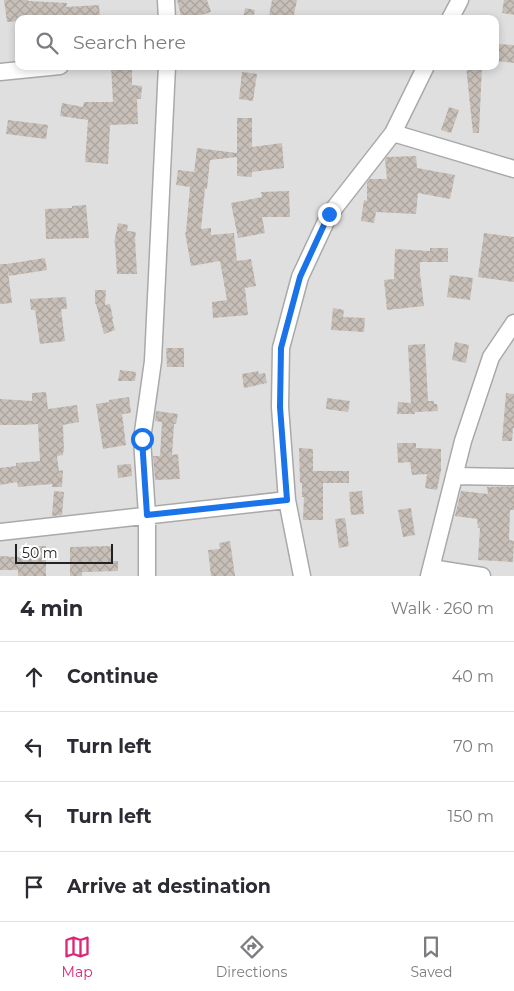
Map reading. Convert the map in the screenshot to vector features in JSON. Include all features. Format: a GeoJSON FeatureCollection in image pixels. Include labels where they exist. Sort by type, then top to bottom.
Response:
{"type":"FeatureCollection","features":[{"type":"Feature","properties":{"kind":"street"},"geometry":{"type":"LineString","coordinates":[[166,0],[167,15]]}},
{"type":"Feature","properties":{"kind":"street"},"geometry":{"type":"LineString","coordinates":[[452,15],[460,0]]}},
{"type":"Feature","properties":{"kind":"street"},"geometry":{"type":"LineString","coordinates":[[0,72],[20,70]]}},
{"type":"Feature","properties":{"kind":"street"},"geometry":{"type":"LineString","coordinates":[[147,576],[147,515],[142,439],[153,360],[167,70]]}},
{"type":"Feature","properties":{"kind":"street"},"geometry":{"type":"LineString","coordinates":[[302,576],[287,500],[280,407],[281,348],[300,277],[329,214],[392,133],[421,70]]}},
{"type":"Feature","properties":{"kind":"street"},"geometry":{"type":"LineString","coordinates":[[392,133],[514,169]]}},
{"type":"Feature","properties":{"kind":"street"},"geometry":{"type":"LineString","coordinates":[[482,576],[430,572],[463,441],[491,358],[509,338],[514,324]]}},
{"type":"Feature","properties":{"kind":"street"},"geometry":{"type":"LineString","coordinates":[[454,476],[514,476]]}},
{"type":"Feature","properties":{"kind":"street"},"geometry":{"type":"LineString","coordinates":[[0,532],[287,500]]}},
{"type":"Feature","properties":{"kind":"shaded area"},"geometry":{"type":"Polygon","coordinates":[[[0,0],[514,0],[514,576],[0,576],[0,0]]]}},
{"type":"Feature","properties":{"kind":"building"},"geometry":{"type":"Polygon","coordinates":[[[4,0],[67,3],[66,7],[99,5],[100,15],[15,15],[15,21],[7,22],[4,0]]]}},
{"type":"Feature","properties":{"kind":"building"},"geometry":{"type":"Polygon","coordinates":[[[177,0],[207,0],[211,12],[201,15],[181,15],[177,0]]]}},
{"type":"Feature","properties":{"kind":"building"},"geometry":{"type":"Polygon","coordinates":[[[272,0],[297,0],[294,15],[269,15],[272,0]]]}},
{"type":"Feature","properties":{"kind":"building"},"geometry":{"type":"Polygon","coordinates":[[[504,0],[514,0],[514,15],[502,13],[504,0]]]}},
{"type":"Feature","properties":{"kind":"building"},"geometry":{"type":"Polygon","coordinates":[[[245,8],[255,10],[254,15],[244,15],[245,8]]]}},
{"type":"Feature","properties":{"kind":"building"},"geometry":{"type":"Polygon","coordinates":[[[499,44],[514,45],[514,63],[499,61],[499,44]]]}},
{"type":"Feature","properties":{"kind":"building"},"geometry":{"type":"Polygon","coordinates":[[[111,70],[132,70],[132,85],[142,86],[141,99],[137,99],[138,124],[110,125],[108,164],[85,162],[88,120],[60,116],[62,103],[83,107],[84,102],[113,102],[111,70]]]}},
{"type":"Feature","properties":{"kind":"building"},"geometry":{"type":"Polygon","coordinates":[[[466,70],[482,70],[479,133],[473,133],[466,70]]]}},
{"type":"Feature","properties":{"kind":"building"},"geometry":{"type":"Polygon","coordinates":[[[242,72],[257,74],[253,101],[239,99],[242,72]]]}},
{"type":"Feature","properties":{"kind":"building"},"geometry":{"type":"Polygon","coordinates":[[[449,107],[459,110],[451,133],[441,130],[449,107]]]}},
{"type":"Feature","properties":{"kind":"building"},"geometry":{"type":"Polygon","coordinates":[[[237,118],[252,118],[252,147],[282,143],[284,168],[252,172],[252,177],[237,176],[237,118]]]}},
{"type":"Feature","properties":{"kind":"building"},"geometry":{"type":"Polygon","coordinates":[[[8,120],[48,125],[46,139],[6,134],[8,120]]]}},
{"type":"Feature","properties":{"kind":"building"},"geometry":{"type":"Polygon","coordinates":[[[197,148],[237,153],[237,157],[210,160],[201,229],[211,228],[211,235],[234,233],[237,261],[251,259],[256,286],[245,288],[248,315],[213,318],[212,302],[227,300],[220,261],[191,266],[185,232],[190,187],[176,185],[178,170],[194,172],[197,148]]]}},
{"type":"Feature","properties":{"kind":"building"},"geometry":{"type":"Polygon","coordinates":[[[416,156],[417,168],[455,175],[450,199],[418,193],[416,214],[376,212],[374,223],[361,221],[364,200],[367,201],[367,183],[370,179],[387,179],[385,159],[387,157],[416,156]]]}},
{"type":"Feature","properties":{"kind":"building"},"geometry":{"type":"Polygon","coordinates":[[[289,191],[290,217],[262,217],[265,233],[238,238],[231,203],[262,197],[261,192],[289,191]]]}},
{"type":"Feature","properties":{"kind":"building"},"geometry":{"type":"Polygon","coordinates":[[[86,205],[89,238],[46,239],[45,209],[72,208],[72,206],[86,205]]]}},
{"type":"Feature","properties":{"kind":"building"},"geometry":{"type":"Polygon","coordinates":[[[118,223],[128,225],[127,231],[136,232],[137,274],[117,274],[114,243],[118,223]]]}},
{"type":"Feature","properties":{"kind":"building"},"geometry":{"type":"Polygon","coordinates":[[[484,233],[514,237],[514,282],[478,277],[484,233]]]}},
{"type":"Feature","properties":{"kind":"building"},"geometry":{"type":"Polygon","coordinates":[[[430,248],[448,248],[448,262],[420,262],[424,306],[387,310],[384,280],[394,279],[395,249],[430,251],[430,248]]]}},
{"type":"Feature","properties":{"kind":"building"},"geometry":{"type":"Polygon","coordinates":[[[45,258],[47,270],[9,276],[7,264],[45,258]]]}},
{"type":"Feature","properties":{"kind":"building"},"geometry":{"type":"Polygon","coordinates":[[[0,264],[7,264],[12,303],[0,304],[0,264]]]}},
{"type":"Feature","properties":{"kind":"building"},"geometry":{"type":"Polygon","coordinates":[[[450,275],[473,278],[470,300],[447,297],[450,275]]]}},
{"type":"Feature","properties":{"kind":"building"},"geometry":{"type":"Polygon","coordinates":[[[95,290],[106,290],[105,305],[110,304],[115,330],[104,334],[95,304],[95,290]]]}},
{"type":"Feature","properties":{"kind":"building"},"geometry":{"type":"Polygon","coordinates":[[[66,297],[67,309],[61,309],[65,341],[40,344],[35,310],[31,310],[30,299],[66,297]]]}},
{"type":"Feature","properties":{"kind":"building"},"geometry":{"type":"Polygon","coordinates":[[[333,308],[344,310],[343,317],[365,318],[364,332],[331,330],[333,308]]]}},
{"type":"Feature","properties":{"kind":"building"},"geometry":{"type":"Polygon","coordinates":[[[455,342],[469,345],[466,363],[452,360],[455,342]]]}},
{"type":"Feature","properties":{"kind":"building"},"geometry":{"type":"Polygon","coordinates":[[[425,344],[428,401],[434,401],[434,404],[437,404],[438,411],[397,414],[398,402],[411,403],[408,345],[425,344]]]}},
{"type":"Feature","properties":{"kind":"building"},"geometry":{"type":"Polygon","coordinates":[[[166,348],[184,348],[184,367],[167,367],[166,348]]]}},
{"type":"Feature","properties":{"kind":"building"},"geometry":{"type":"Polygon","coordinates":[[[120,370],[136,372],[135,381],[118,381],[120,370]]]}},
{"type":"Feature","properties":{"kind":"building"},"geometry":{"type":"Polygon","coordinates":[[[258,371],[259,374],[265,373],[267,383],[244,388],[242,374],[258,371]]]}},
{"type":"Feature","properties":{"kind":"building"},"geometry":{"type":"Polygon","coordinates":[[[46,392],[48,409],[77,405],[79,422],[63,425],[64,452],[63,455],[57,456],[59,471],[63,470],[62,487],[52,487],[52,484],[18,487],[17,482],[0,485],[0,468],[16,466],[16,463],[40,461],[38,424],[0,425],[0,399],[32,401],[32,393],[46,392]]]}},
{"type":"Feature","properties":{"kind":"building"},"geometry":{"type":"Polygon","coordinates":[[[506,393],[514,394],[512,441],[502,441],[506,393]]]}},
{"type":"Feature","properties":{"kind":"building"},"geometry":{"type":"Polygon","coordinates":[[[129,397],[131,413],[122,414],[126,445],[103,449],[96,404],[129,397]]]}},
{"type":"Feature","properties":{"kind":"building"},"geometry":{"type":"Polygon","coordinates":[[[327,398],[350,401],[348,412],[326,409],[327,398]]]}},
{"type":"Feature","properties":{"kind":"building"},"geometry":{"type":"Polygon","coordinates":[[[156,411],[178,414],[176,424],[174,424],[172,455],[178,454],[180,479],[155,480],[153,456],[160,456],[162,422],[155,421],[156,411]]]}},
{"type":"Feature","properties":{"kind":"building"},"geometry":{"type":"Polygon","coordinates":[[[397,443],[416,443],[416,448],[441,449],[441,470],[437,490],[425,488],[427,474],[412,475],[410,462],[398,463],[397,443]]]}},
{"type":"Feature","properties":{"kind":"building"},"geometry":{"type":"Polygon","coordinates":[[[299,448],[313,449],[313,471],[349,471],[349,483],[323,483],[323,520],[303,520],[304,497],[302,497],[302,483],[300,483],[299,448]]]}},
{"type":"Feature","properties":{"kind":"building"},"geometry":{"type":"Polygon","coordinates":[[[131,464],[132,476],[118,478],[117,465],[131,464]]]}},
{"type":"Feature","properties":{"kind":"building"},"geometry":{"type":"Polygon","coordinates":[[[487,487],[514,487],[514,510],[510,510],[509,540],[514,541],[513,562],[478,560],[480,528],[478,528],[477,519],[455,516],[461,491],[488,494],[487,487]]]}},
{"type":"Feature","properties":{"kind":"building"},"geometry":{"type":"Polygon","coordinates":[[[54,491],[64,492],[62,515],[52,516],[54,491]]]}},
{"type":"Feature","properties":{"kind":"building"},"geometry":{"type":"Polygon","coordinates":[[[362,491],[364,514],[351,515],[349,492],[362,491]]]}},
{"type":"Feature","properties":{"kind":"building"},"geometry":{"type":"Polygon","coordinates":[[[411,508],[415,535],[403,537],[398,510],[411,508]]]}},
{"type":"Feature","properties":{"kind":"building"},"geometry":{"type":"Polygon","coordinates":[[[345,518],[349,546],[339,548],[335,519],[345,518]]]}},
{"type":"Feature","properties":{"kind":"building"},"geometry":{"type":"Polygon","coordinates":[[[230,541],[235,576],[211,576],[208,550],[220,549],[219,543],[230,541]]]}},
{"type":"Feature","properties":{"kind":"building"},"geometry":{"type":"Polygon","coordinates":[[[32,546],[46,546],[46,576],[18,576],[18,570],[0,570],[0,556],[32,558],[32,546]]]}},
{"type":"Feature","properties":{"kind":"building"},"geometry":{"type":"Polygon","coordinates":[[[113,546],[113,561],[118,561],[118,571],[82,572],[82,576],[70,576],[70,547],[113,546]]]}},
{"type":"Feature","properties":{"kind":"route"},"geometry":{"type":"LineString","coordinates":[[142,439],[147,515],[287,500],[280,407],[281,348],[300,277],[329,214]]}}]}
